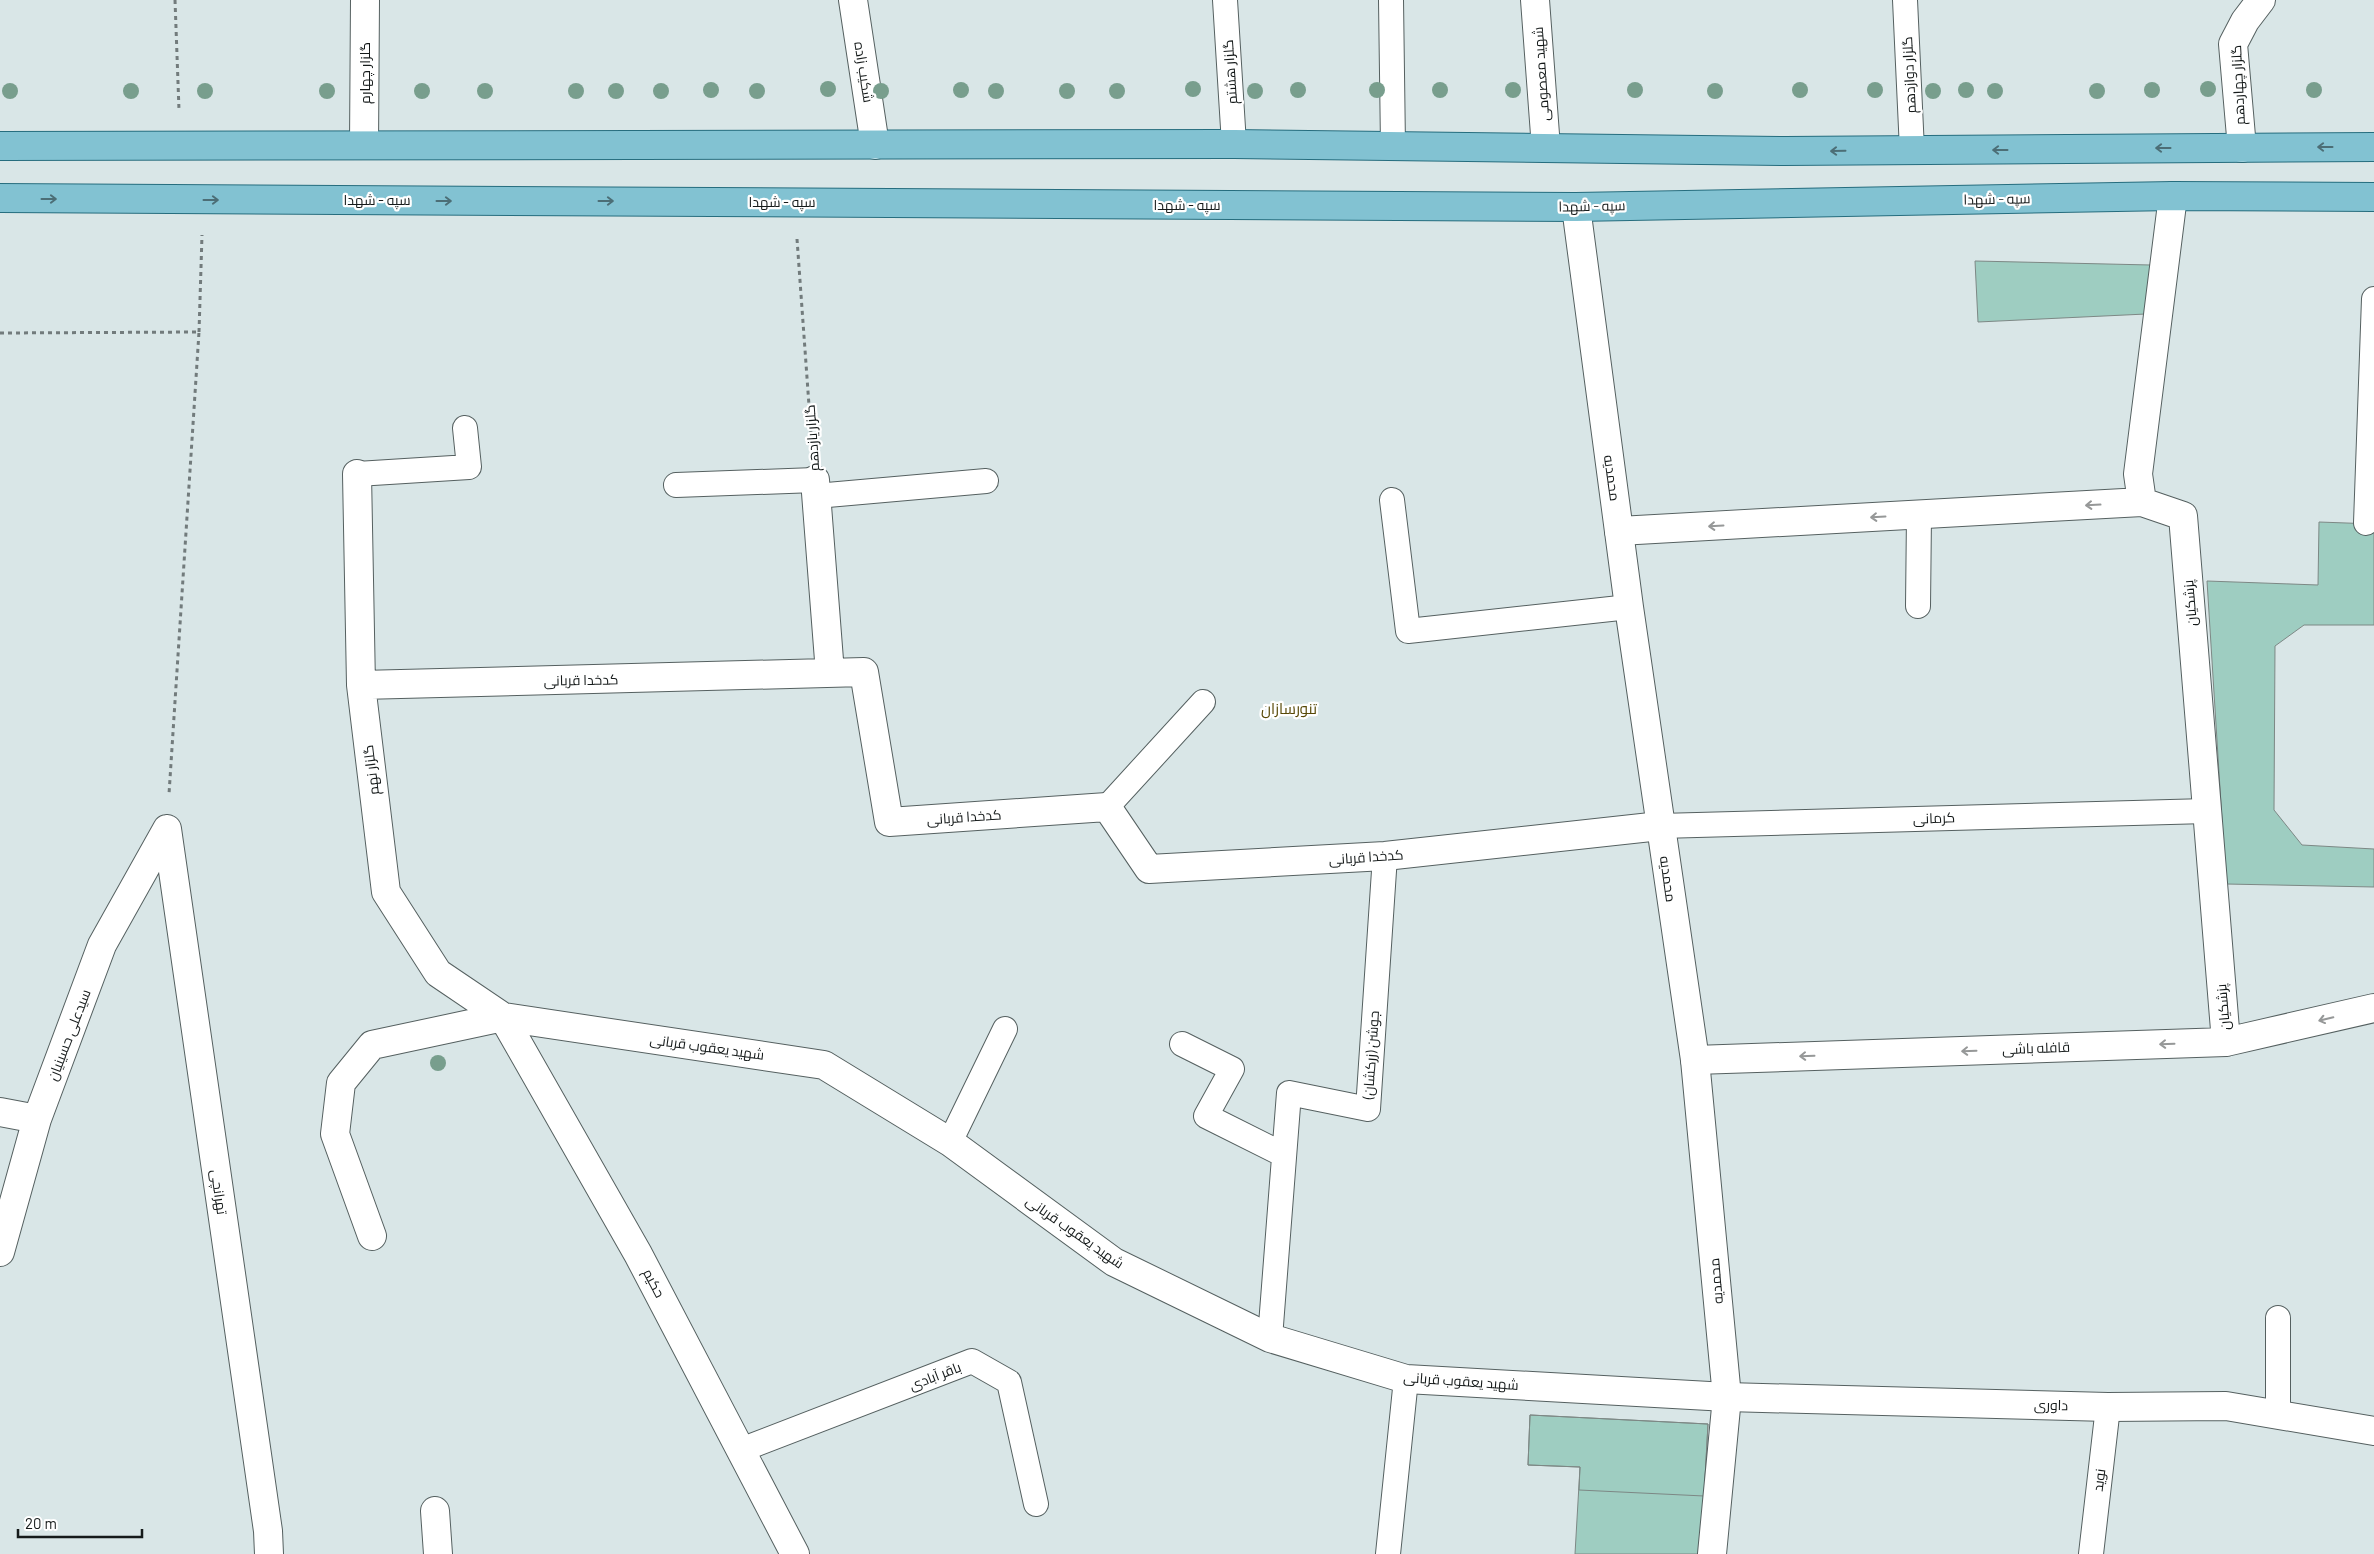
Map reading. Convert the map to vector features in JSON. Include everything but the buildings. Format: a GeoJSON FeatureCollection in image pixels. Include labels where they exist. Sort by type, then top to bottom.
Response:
{"type":"FeatureCollection","features":[{"type":"Feature","properties":{"kind":"main road"},"geometry":{"type":"LineString","coordinates":[[0,146],[1234,144],[1785,151],[2374,147]]}},
{"type":"Feature","properties":{"kind":"main road","name":"سپه - شهدا"},"geometry":{"type":"LineString","coordinates":[[0,198],[1576,207],[2173,196],[2374,197]]}},
{"type":"Feature","properties":{"kind":"street","name":"گلزار چهارم"},"geometry":{"type":"LineString","coordinates":[[364,145],[365,0]]}},
{"type":"Feature","properties":{"kind":"street","name":"شکیب زاده"},"geometry":{"type":"LineString","coordinates":[[853,0],[875,145]]}},
{"type":"Feature","properties":{"kind":"street","name":"شهید معصومی"},"geometry":{"type":"LineString","coordinates":[[1535,0],[1546,148]]}},
{"type":"Feature","properties":{"kind":"street","name":"گلزار چهاردهم"},"geometry":{"type":"LineString","coordinates":[[2242,148],[2233,44],[2245,21],[2261,0]]}},
{"type":"Feature","properties":{"kind":"street"},"geometry":{"type":"LineString","coordinates":[[1618,531],[2142,502],[2138,474],[2173,196]]}},
{"type":"Feature","properties":{"kind":"street","name":"محمدیه"},"geometry":{"type":"LineString","coordinates":[[1576,207],[1628,607],[1695,1060],[1727,1397],[1712,1554]]}},
{"type":"Feature","properties":{"kind":"street","name":"گلزار نهم"},"geometry":{"type":"LineString","coordinates":[[357,474],[360,686],[386,892],[438,973],[503,1017]]}},
{"type":"Feature","properties":{"kind":"street"},"geometry":{"type":"LineString","coordinates":[[816,488],[830,673]]}},
{"type":"Feature","properties":{"kind":"street","name":"پزشکیان"},"geometry":{"type":"LineString","coordinates":[[2142,502],[2183,516],[2226,1042]]}},
{"type":"Feature","properties":{"kind":"street","name":"کدخدا قربانی"},"geometry":{"type":"LineString","coordinates":[[360,686],[864,672],[889,822],[1106,807],[1149,869],[1385,856],[1660,826]]}},
{"type":"Feature","properties":{"kind":"street","name":"سیدعلی حسینیان"},"geometry":{"type":"LineString","coordinates":[[0,1252],[37,1119],[102,945],[167,829]]}},
{"type":"Feature","properties":{"kind":"street","name":"تهرانچی"},"geometry":{"type":"LineString","coordinates":[[167,829],[268,1531],[269,1554]]}},
{"type":"Feature","properties":{"kind":"street","name":"قافله باشی"},"geometry":{"type":"LineString","coordinates":[[1695,1060],[2226,1042],[2374,1008]]}},
{"type":"Feature","properties":{"kind":"street"},"geometry":{"type":"LineString","coordinates":[[372,1236],[335,1134],[341,1083],[372,1045],[503,1017]]}},
{"type":"Feature","properties":{"kind":"street","name":"شهید یعقوب قربانی"},"geometry":{"type":"LineString","coordinates":[[503,1017],[824,1065],[950,1142],[1114,1262],[1270,1338],[1406,1379],[1727,1397]]}},
{"type":"Feature","properties":{"kind":"street","name":"حکیم"},"geometry":{"type":"LineString","coordinates":[[503,1017],[638,1254],[795,1554]]}},
{"type":"Feature","properties":{"kind":"street"},"geometry":{"type":"LineString","coordinates":[[0,1112],[37,1119]]}},
{"type":"Feature","properties":{"kind":"street","name":"داوری"},"geometry":{"type":"LineString","coordinates":[[1727,1397],[2108,1407],[2226,1406],[2374,1430]]}},
{"type":"Feature","properties":{"kind":"street"},"geometry":{"type":"LineString","coordinates":[[435,1511],[438,1554]]}},
{"type":"Feature","properties":{"kind":"lane","name":"گلزار هشتم"},"geometry":{"type":"LineString","coordinates":[[1225,0],[1234,144]]}},
{"type":"Feature","properties":{"kind":"lane"},"geometry":{"type":"LineString","coordinates":[[1391,0],[1393,146]]}},
{"type":"Feature","properties":{"kind":"lane","name":"گلزار دوازدهم"},"geometry":{"type":"LineString","coordinates":[[1905,0],[1912,150]]}},
{"type":"Feature","properties":{"kind":"lane"},"geometry":{"type":"LineString","coordinates":[[2366,523],[2374,299]]}},
{"type":"Feature","properties":{"kind":"lane"},"geometry":{"type":"LineString","coordinates":[[357,474],[470,467],[465,428]]}},
{"type":"Feature","properties":{"kind":"lane"},"geometry":{"type":"LineString","coordinates":[[676,485],[816,488],[986,481]]}},
{"type":"Feature","properties":{"kind":"lane"},"geometry":{"type":"LineString","coordinates":[[1392,500],[1408,631],[1628,607]]}},
{"type":"Feature","properties":{"kind":"lane"},"geometry":{"type":"LineString","coordinates":[[1918,606],[1919,515]]}},
{"type":"Feature","properties":{"kind":"lane"},"geometry":{"type":"LineString","coordinates":[[1106,807],[1203,702]]}},
{"type":"Feature","properties":{"kind":"lane","name":"کرمانی"},"geometry":{"type":"LineString","coordinates":[[1660,826],[2207,810]]}},
{"type":"Feature","properties":{"kind":"lane","name":"جوشن (زرکشان)"},"geometry":{"type":"LineString","coordinates":[[1270,1338],[1289,1093],[1368,1109],[1385,856]]}},
{"type":"Feature","properties":{"kind":"lane"},"geometry":{"type":"LineString","coordinates":[[950,1142],[1005,1029]]}},
{"type":"Feature","properties":{"kind":"lane"},"geometry":{"type":"LineString","coordinates":[[1182,1044],[1232,1068],[1206,1116],[1284,1155]]}},
{"type":"Feature","properties":{"kind":"lane"},"geometry":{"type":"LineString","coordinates":[[2278,1318],[2278,1415]]}},
{"type":"Feature","properties":{"kind":"lane","name":"باقر آبادی"},"geometry":{"type":"LineString","coordinates":[[741,1450],[972,1361],[1009,1382],[1036,1504]]}},
{"type":"Feature","properties":{"kind":"lane"},"geometry":{"type":"LineString","coordinates":[[1388,1554],[1406,1379]]}},
{"type":"Feature","properties":{"kind":"lane","name":"نوید"},"geometry":{"type":"LineString","coordinates":[[2091,1554],[2108,1407]]}},
{"type":"Feature","properties":{"kind":"path"},"geometry":{"type":"LineString","coordinates":[[175,0],[180,145]]}},
{"type":"Feature","properties":{"kind":"path"},"geometry":{"type":"LineString","coordinates":[[167,829],[199,332],[203,200]]}},
{"type":"Feature","properties":{"kind":"path","name":"گلزار یازدهم"},"geometry":{"type":"LineString","coordinates":[[794,202],[816,488]]}},
{"type":"Feature","properties":{"kind":"path"},"geometry":{"type":"LineString","coordinates":[[0,333],[199,332]]}},
{"type":"Feature","properties":{"kind":"district","name":"تنورسازان"},"geometry":{"type":"Point","coordinates":[1289,709]}}]}
